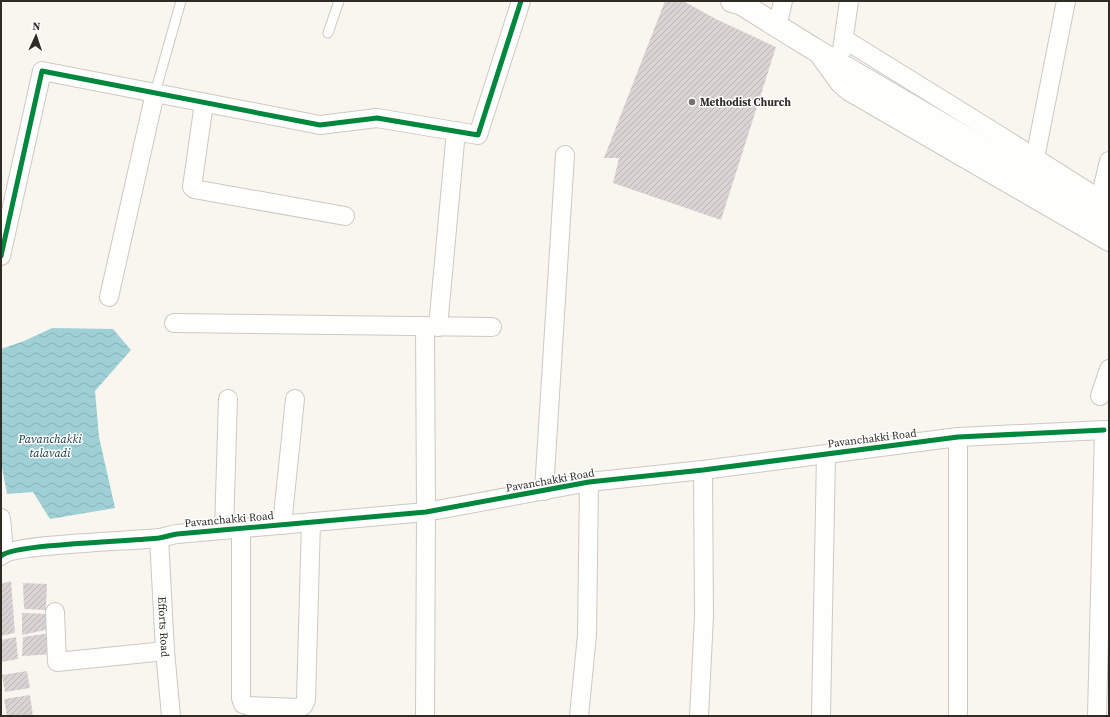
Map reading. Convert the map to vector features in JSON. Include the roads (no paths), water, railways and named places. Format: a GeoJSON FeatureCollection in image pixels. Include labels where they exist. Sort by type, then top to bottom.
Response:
{"type":"FeatureCollection","features":[{"type":"Feature","properties":{"kind":"main road"},"geometry":{"type":"LineString","coordinates":[[737,2],[814,49],[1109,222]]}},
{"type":"Feature","properties":{"kind":"street"},"geometry":{"type":"LineString","coordinates":[[1,256],[42,71],[320,125],[377,118],[478,135],[521,1]]}},
{"type":"Feature","properties":{"kind":"street"},"geometry":{"type":"LineString","coordinates":[[777,27],[783,1]]}},
{"type":"Feature","properties":{"kind":"street"},"geometry":{"type":"LineString","coordinates":[[844,66],[844,39],[849,1]]}},
{"type":"Feature","properties":{"kind":"street"},"geometry":{"type":"LineString","coordinates":[[1036,158],[1066,1]]}},
{"type":"Feature","properties":{"kind":"street"},"geometry":{"type":"LineString","coordinates":[[844,39],[1105,202],[1109,161]]}},
{"type":"Feature","properties":{"kind":"street"},"geometry":{"type":"LineString","coordinates":[[814,49],[840,84],[848,91],[1109,242]]}},
{"type":"Feature","properties":{"kind":"street"},"geometry":{"type":"LineString","coordinates":[[109,297],[155,93]]}},
{"type":"Feature","properties":{"kind":"street"},"geometry":{"type":"LineString","coordinates":[[204,103],[192,183],[192,187],[194,189],[345,216]]}},
{"type":"Feature","properties":{"kind":"street"},"geometry":{"type":"LineString","coordinates":[[425,716],[426,512],[431,326],[456,131]]}},
{"type":"Feature","properties":{"kind":"street"},"geometry":{"type":"LineString","coordinates":[[544,491],[565,155]]}},
{"type":"Feature","properties":{"kind":"street"},"geometry":{"type":"LineString","coordinates":[[174,324],[492,327]]}},
{"type":"Feature","properties":{"kind":"street"},"geometry":{"type":"LineString","coordinates":[[1100,396],[1109,370]]}},
{"type":"Feature","properties":{"kind":"street"},"geometry":{"type":"LineString","coordinates":[[228,399],[241,698],[243,704],[249,706],[298,708],[302,706],[306,700],[311,522]]}},
{"type":"Feature","properties":{"kind":"street"},"geometry":{"type":"LineString","coordinates":[[282,525],[295,399]]}},
{"type":"Feature","properties":{"kind":"street"},"geometry":{"type":"LineString","coordinates":[[1098,716],[1107,430]]}},
{"type":"Feature","properties":{"kind":"street","name":"Pavanchakki Road"},"geometry":{"type":"LineString","coordinates":[[2,555],[85,542],[159,538],[177,534],[426,512],[589,482],[703,470],[958,437],[1107,430]]}},
{"type":"Feature","properties":{"kind":"street"},"geometry":{"type":"LineString","coordinates":[[958,437],[958,716]]}},
{"type":"Feature","properties":{"kind":"street"},"geometry":{"type":"LineString","coordinates":[[821,716],[826,454]]}},
{"type":"Feature","properties":{"kind":"street"},"geometry":{"type":"LineString","coordinates":[[699,716],[704,616],[703,470]]}},
{"type":"Feature","properties":{"kind":"street"},"geometry":{"type":"LineString","coordinates":[[579,716],[587,636],[589,482]]}},
{"type":"Feature","properties":{"kind":"street"},"geometry":{"type":"LineString","coordinates":[[1,518],[2,555]]}},
{"type":"Feature","properties":{"kind":"street","name":"Efforts Road"},"geometry":{"type":"LineString","coordinates":[[159,538],[165,651],[171,716]]}},
{"type":"Feature","properties":{"kind":"street"},"geometry":{"type":"LineString","coordinates":[[55,612],[57,662],[165,651]]}},
{"type":"Feature","properties":{"kind":"lane"},"geometry":{"type":"LineString","coordinates":[[155,93],[181,1]]}},
{"type":"Feature","properties":{"kind":"lane"},"geometry":{"type":"LineString","coordinates":[[328,33],[339,1]]}},
{"type":"Feature","properties":{"kind":"water","name":"Pavanchakki talavadi"},"geometry":{"type":"Polygon","coordinates":[[[52,328],[113,329],[131,350],[95,391],[99,437],[115,508],[50,519],[33,492],[7,494],[1,462],[1,349],[24,341],[52,328]]]}},
{"type":"Feature","properties":{"kind":"place","name":"Methodist Church"},"geometry":{"type":"Point","coordinates":[692,102]}}]}
